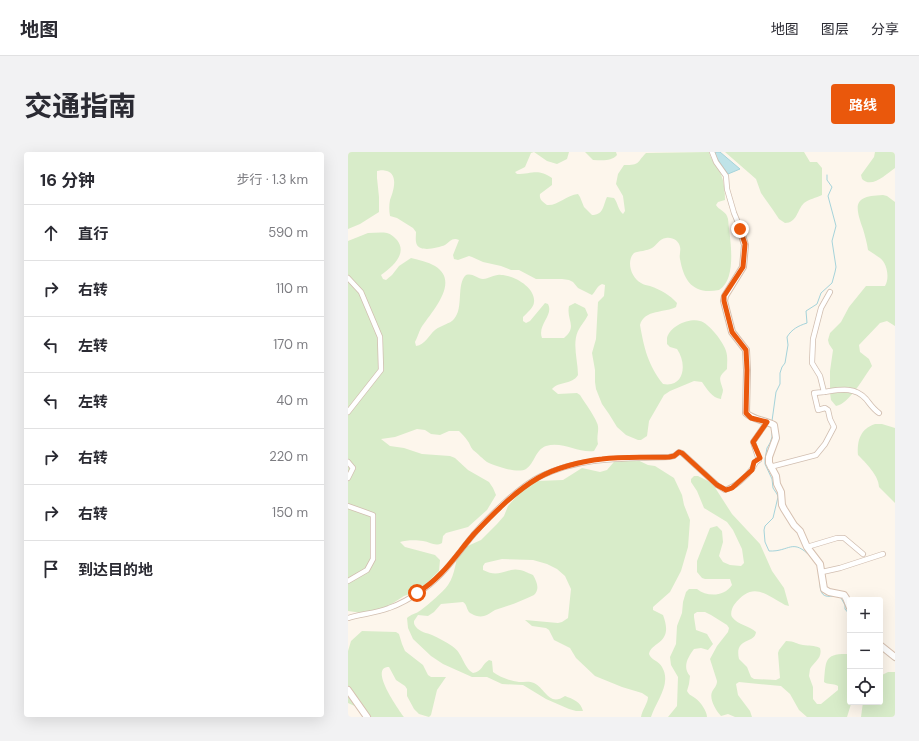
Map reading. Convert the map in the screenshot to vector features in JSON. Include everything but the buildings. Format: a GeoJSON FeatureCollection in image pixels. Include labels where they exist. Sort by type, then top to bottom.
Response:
{"type":"FeatureCollection","features":[{"type":"Feature","properties":{"kind":"street"},"geometry":{"type":"LineString","coordinates":[[712,152],[716,162],[726,176],[727,189],[745,244],[743,267],[724,296],[724,301],[732,332],[746,350],[746,413],[751,418],[770,423]]}},
{"type":"Feature","properties":{"kind":"street"},"geometry":{"type":"LineString","coordinates":[[348,278],[361,292],[380,337],[381,370],[348,412]]}},
{"type":"Feature","properties":{"kind":"street"},"geometry":{"type":"LineString","coordinates":[[824,392],[820,376],[812,363],[813,339],[821,308],[830,292]]}},
{"type":"Feature","properties":{"kind":"street"},"geometry":{"type":"LineString","coordinates":[[770,466],[816,455],[825,444],[834,427],[828,410],[825,408],[818,410],[814,393],[851,390],[860,393],[875,410],[879,412]]}},
{"type":"Feature","properties":{"kind":"street"},"geometry":{"type":"LineString","coordinates":[[770,423],[776,438],[768,460],[770,466],[775,472],[777,484],[781,492],[782,506],[794,525],[800,530],[806,547],[818,560],[822,572],[824,589],[829,592],[844,595],[847,602]]}},
{"type":"Feature","properties":{"kind":"street"},"geometry":{"type":"LineString","coordinates":[[348,618],[389,608],[424,589],[450,566],[473,536],[500,508],[513,496],[541,476],[558,469],[602,459],[669,457],[674,456],[679,452],[682,453],[717,485],[726,490],[732,488],[752,470],[754,462],[760,460],[753,442],[770,423]]}},
{"type":"Feature","properties":{"kind":"street"},"geometry":{"type":"LineString","coordinates":[[348,462],[353,468],[348,478]]}},
{"type":"Feature","properties":{"kind":"street"},"geometry":{"type":"LineString","coordinates":[[348,506],[373,515],[373,559],[367,570],[348,581]]}},
{"type":"Feature","properties":{"kind":"street"},"geometry":{"type":"LineString","coordinates":[[806,547],[837,538],[844,538],[863,554]]}},
{"type":"Feature","properties":{"kind":"street"},"geometry":{"type":"LineString","coordinates":[[822,572],[840,568],[883,554]]}},
{"type":"Feature","properties":{"kind":"street"},"geometry":{"type":"LineString","coordinates":[[883,647],[895,657]]}},
{"type":"Feature","properties":{"kind":"street"},"geometry":{"type":"LineString","coordinates":[[348,690],[367,717]]}},
{"type":"Feature","properties":{"kind":"green space"},"geometry":{"type":"Polygon","coordinates":[[[348,152],[534,152],[531,153],[525,167],[515,172],[517,174],[539,172],[552,178],[552,185],[540,194],[543,202],[547,205],[551,205],[578,194],[584,207],[592,215],[596,215],[601,211],[607,197],[614,198],[623,214],[625,211],[623,196],[616,184],[618,174],[624,165],[636,164],[646,153],[709,152],[723,180],[725,200],[718,202],[716,205],[726,214],[728,218],[731,243],[730,270],[724,285],[719,290],[710,291],[697,288],[692,285],[684,274],[680,258],[679,245],[677,241],[671,238],[666,238],[660,241],[650,249],[634,253],[630,260],[630,265],[632,273],[638,281],[662,291],[677,303],[676,307],[672,309],[656,312],[646,316],[640,325],[647,356],[658,377],[663,384],[676,382],[680,378],[683,367],[682,361],[677,349],[670,347],[667,344],[667,338],[672,330],[680,324],[696,320],[700,321],[708,325],[716,334],[725,347],[727,353],[727,369],[720,379],[723,390],[721,399],[712,395],[702,382],[694,381],[664,395],[649,421],[647,436],[641,440],[638,440],[626,435],[617,427],[602,404],[595,382],[595,370],[592,353],[596,339],[598,302],[604,296],[605,285],[600,285],[592,295],[578,288],[569,280],[536,279],[519,270],[511,270],[483,262],[469,256],[458,260],[454,259],[453,255],[459,240],[457,239],[453,239],[445,245],[434,248],[426,249],[419,247],[416,242],[416,232],[413,228],[397,218],[390,216],[389,204],[394,188],[394,180],[391,173],[387,171],[377,171],[379,212],[360,224],[348,229],[348,152]]]}},
{"type":"Feature","properties":{"kind":"green space"},"geometry":{"type":"Polygon","coordinates":[[[534,152],[569,152],[567,159],[557,164],[547,161],[534,152]]]}},
{"type":"Feature","properties":{"kind":"green space"},"geometry":{"type":"Polygon","coordinates":[[[585,152],[616,152],[617,155],[609,160],[593,160],[585,152]]]}},
{"type":"Feature","properties":{"kind":"green space"},"geometry":{"type":"Polygon","coordinates":[[[725,152],[804,152],[810,162],[817,162],[822,168],[822,195],[804,203],[794,219],[785,223],[779,219],[761,193],[756,179],[725,152]]]}},
{"type":"Feature","properties":{"kind":"green space"},"geometry":{"type":"Polygon","coordinates":[[[875,152],[895,152],[895,168],[879,180],[866,182],[862,179],[861,175],[874,157],[875,152]]]}},
{"type":"Feature","properties":{"kind":"green space"},"geometry":{"type":"Polygon","coordinates":[[[883,195],[895,202],[895,326],[887,321],[880,323],[859,345],[860,352],[869,359],[872,366],[851,395],[841,404],[836,406],[831,400],[830,393],[830,371],[833,350],[828,340],[830,333],[841,322],[849,307],[866,286],[885,286],[887,283],[886,267],[880,258],[868,250],[858,213],[859,203],[866,197],[883,195]]]}},
{"type":"Feature","properties":{"kind":"green space"},"geometry":{"type":"Polygon","coordinates":[[[368,233],[388,233],[397,240],[400,245],[400,255],[394,264],[381,275],[383,279],[386,280],[399,266],[411,258],[435,266],[442,273],[445,280],[445,288],[442,297],[421,328],[415,342],[416,346],[424,342],[437,328],[454,319],[459,309],[461,284],[466,275],[483,279],[496,275],[512,277],[528,287],[534,297],[534,304],[523,317],[523,321],[526,323],[530,321],[545,303],[548,304],[549,312],[542,329],[542,338],[564,338],[568,334],[571,326],[568,311],[569,306],[575,303],[585,308],[588,315],[578,331],[575,341],[578,375],[569,382],[558,385],[552,389],[558,394],[577,393],[580,395],[597,423],[598,444],[594,451],[558,445],[546,446],[537,453],[526,469],[518,471],[487,462],[471,448],[468,441],[459,431],[449,431],[440,435],[431,434],[425,430],[417,429],[395,437],[381,439],[390,446],[404,448],[422,454],[450,456],[455,458],[468,470],[489,482],[496,495],[487,510],[468,527],[446,533],[443,536],[442,543],[435,544],[415,540],[400,542],[405,547],[435,555],[440,560],[439,571],[416,592],[404,596],[390,605],[373,612],[362,613],[348,611],[348,241],[368,233]]]}},
{"type":"Feature","properties":{"kind":"green space"},"geometry":{"type":"Polygon","coordinates":[[[875,424],[882,424],[895,428],[895,503],[879,487],[877,478],[858,455],[860,436],[866,429],[875,424]]]}},
{"type":"Feature","properties":{"kind":"green space"},"geometry":{"type":"Polygon","coordinates":[[[627,455],[648,465],[655,466],[674,478],[682,495],[690,520],[688,547],[681,571],[670,592],[653,607],[653,610],[663,615],[666,631],[664,638],[652,648],[649,654],[651,658],[659,663],[665,673],[664,686],[651,717],[641,717],[648,697],[642,693],[595,676],[576,658],[570,648],[554,640],[549,630],[546,628],[532,626],[525,620],[558,623],[568,618],[571,589],[565,576],[557,569],[547,564],[533,560],[502,559],[485,563],[483,570],[491,573],[517,570],[533,575],[537,585],[536,593],[482,616],[476,616],[470,613],[463,602],[441,604],[428,616],[418,615],[414,623],[419,630],[440,639],[456,649],[467,667],[473,673],[480,670],[489,660],[492,661],[493,672],[499,676],[519,682],[534,683],[551,698],[560,699],[565,696],[571,698],[579,703],[583,711],[569,709],[546,699],[523,685],[502,684],[487,677],[472,677],[443,664],[431,656],[413,639],[408,628],[407,618],[424,608],[448,585],[453,576],[461,549],[481,540],[504,516],[508,506],[523,489],[537,481],[563,480],[582,468],[600,472],[607,470],[619,456],[627,455]]]}},
{"type":"Feature","properties":{"kind":"green space"},"geometry":{"type":"Polygon","coordinates":[[[694,476],[698,476],[714,486],[732,514],[760,544],[772,571],[784,588],[789,606],[764,593],[753,591],[740,598],[733,606],[731,616],[737,622],[751,628],[756,632],[755,636],[739,647],[739,659],[747,667],[751,677],[754,679],[776,680],[780,678],[778,653],[786,641],[820,648],[820,655],[818,660],[810,669],[809,676],[813,687],[813,699],[817,704],[821,704],[838,690],[838,686],[824,682],[825,668],[828,659],[835,655],[847,654],[847,705],[851,705],[847,717],[807,717],[799,710],[790,694],[781,686],[739,682],[736,684],[738,695],[750,711],[752,717],[735,717],[728,714],[721,716],[715,708],[711,698],[717,681],[710,659],[717,646],[728,632],[729,628],[727,625],[705,612],[697,612],[694,614],[696,630],[707,634],[713,644],[708,650],[701,648],[694,649],[690,655],[686,666],[690,676],[687,691],[701,704],[707,717],[668,717],[677,706],[678,677],[671,665],[670,657],[676,644],[677,626],[682,613],[686,592],[689,589],[697,589],[701,592],[710,594],[720,594],[729,589],[732,585],[730,579],[705,579],[702,578],[697,572],[697,561],[710,528],[717,526],[722,531],[723,542],[719,556],[723,562],[730,565],[741,566],[744,563],[742,549],[733,530],[727,522],[704,508],[697,491],[691,482],[691,479],[694,476]]]}},
{"type":"Feature","properties":{"kind":"green space"},"geometry":{"type":"Polygon","coordinates":[[[362,631],[396,632],[399,634],[405,651],[423,665],[428,675],[431,677],[446,677],[437,690],[431,715],[429,717],[419,714],[414,709],[407,696],[407,689],[396,680],[389,667],[383,669],[383,681],[404,717],[371,717],[359,708],[348,703],[348,651],[351,641],[362,631]]]}},
{"type":"Feature","properties":{"kind":"green space"},"geometry":{"type":"Polygon","coordinates":[[[888,672],[895,672],[895,717],[861,717],[863,705],[883,705],[883,674],[888,672]]]}},
{"type":"Feature","properties":{"kind":"water"},"geometry":{"type":"Polygon","coordinates":[[[720,152],[740,169],[728,174],[716,157],[715,153],[720,152]]]}},
{"type":"Feature","properties":{"kind":"waterway"},"geometry":{"type":"LineString","coordinates":[[772,421],[776,392],[780,384],[780,373],[785,363],[788,345],[787,337],[796,328],[807,323],[806,311],[817,304],[821,293],[832,283],[835,272],[836,267],[832,241],[836,226],[828,196],[832,187],[827,180],[827,175]]}},
{"type":"Feature","properties":{"kind":"waterway"},"geometry":{"type":"LineString","coordinates":[[772,429],[772,437],[767,448],[765,464],[772,479],[773,488],[778,497],[773,518],[765,526],[765,542],[769,551],[795,547],[805,551],[811,557]]}},
{"type":"Feature","properties":{"kind":"waterway"},"geometry":{"type":"LineString","coordinates":[[820,583],[821,590],[825,596],[834,596]]}},
{"type":"Feature","properties":{"kind":"waterway"},"geometry":{"type":"LineString","coordinates":[[841,598],[847,611]]}},
{"type":"Feature","properties":{"kind":"waterway"},"geometry":{"type":"LineString","coordinates":[[883,651],[895,661]]}},
{"type":"Feature","properties":{"kind":"route"},"geometry":{"type":"LineString","coordinates":[[417,593],[429,585],[450,566],[479,529],[507,501],[536,478],[558,469],[592,460],[669,457],[674,456],[679,452],[690,459],[717,485],[726,490],[732,488],[752,470],[754,462],[760,460],[753,446],[753,442],[767,422],[751,418],[746,413],[746,350],[732,332],[724,301],[724,296],[742,271],[743,267],[745,244],[740,229]]}}]}
